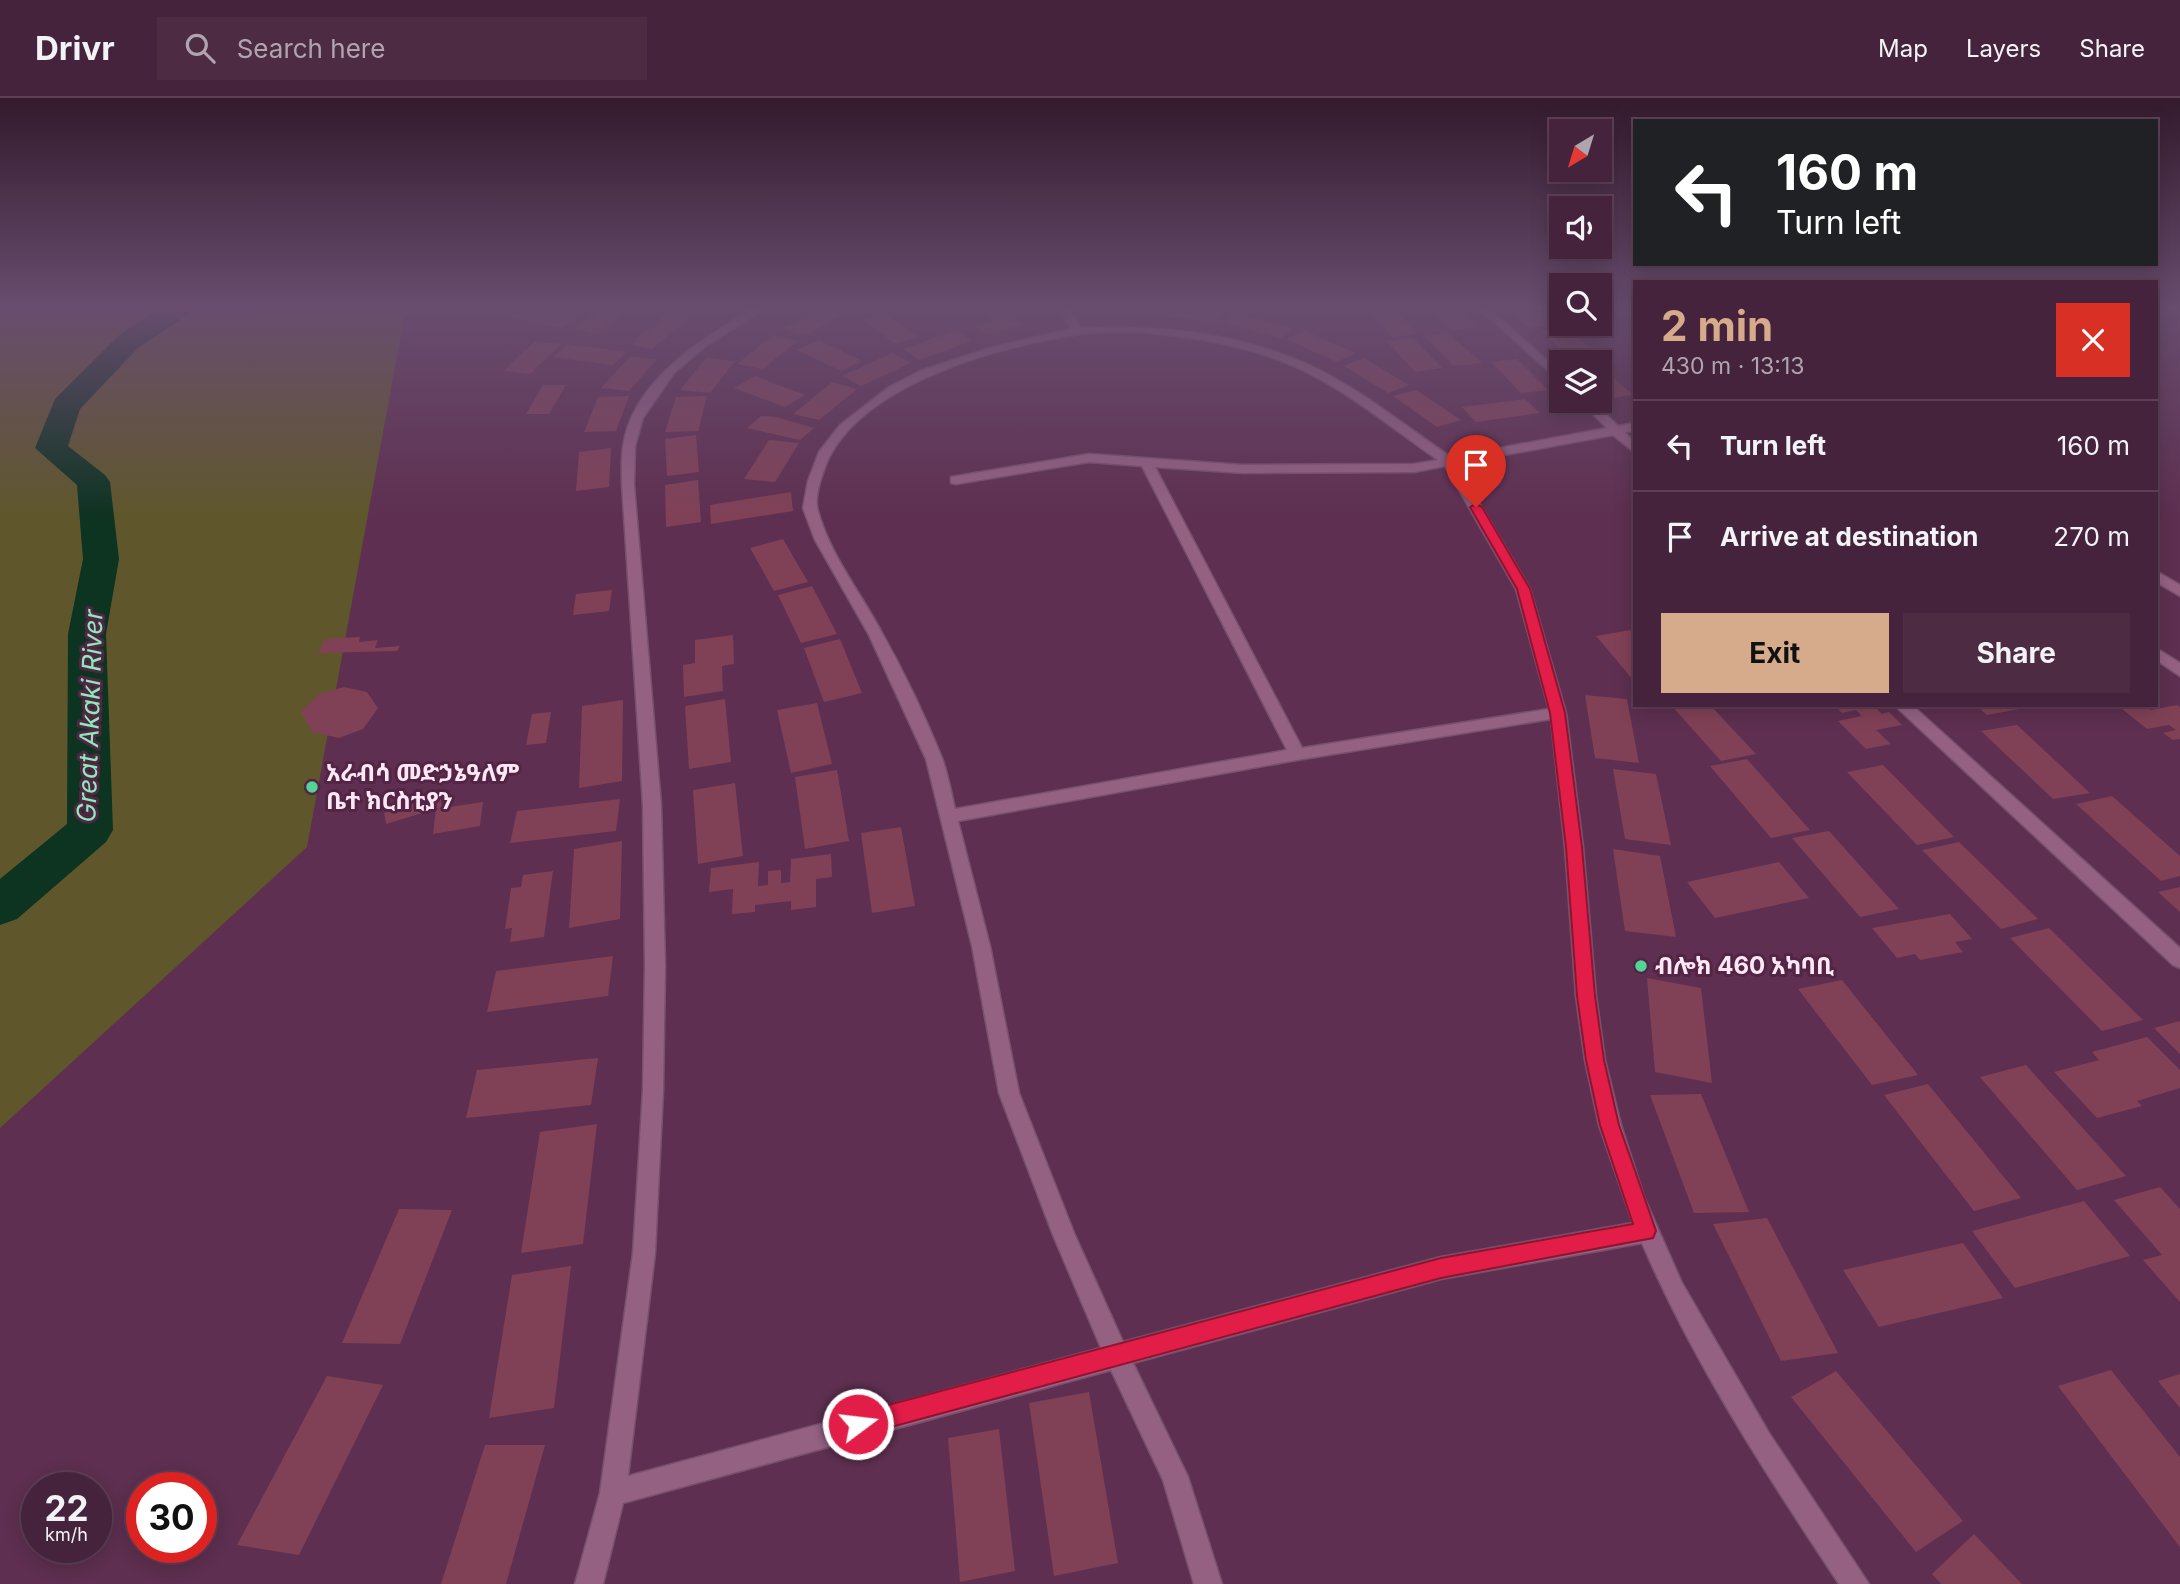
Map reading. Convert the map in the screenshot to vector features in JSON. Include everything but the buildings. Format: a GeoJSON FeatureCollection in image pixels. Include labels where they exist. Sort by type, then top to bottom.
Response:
{"type":"FeatureCollection","features":[{"type":"Feature","properties":{"kind":"street"},"geometry":{"type":"LineString","coordinates":[[589,1584],[613,1493],[644,1253],[653,1091],[655,965],[652,805],[628,485],[629,446],[637,418],[665,378]]}},
{"type":"Feature","properties":{"kind":"street"},"geometry":{"type":"LineString","coordinates":[[914,378],[893,389],[844,428],[823,455],[814,481],[810,508],[822,540],[876,635],[934,759],[981,946],[1009,1093],[1064,1235],[1175,1478],[1208,1584]]}},
{"type":"Feature","properties":{"kind":"street"},"geometry":{"type":"LineString","coordinates":[[1325,378],[1448,461],[1523,589],[1558,713],[1574,847],[1586,996],[1595,1060],[1609,1125],[1646,1231],[1674,1291],[1760,1442],[1855,1584]]}},
{"type":"Feature","properties":{"kind":"street"},"geometry":{"type":"LineString","coordinates":[[1598,413],[1633,447]]}},
{"type":"Feature","properties":{"kind":"street"},"geometry":{"type":"LineString","coordinates":[[956,480],[1089,458],[1243,469],[1414,468],[1633,427]]}},
{"type":"Feature","properties":{"kind":"street"},"geometry":{"type":"LineString","coordinates":[[1147,463],[1297,754]]}},
{"type":"Feature","properties":{"kind":"street"},"geometry":{"type":"LineString","coordinates":[[2158,576],[2180,592]]}},
{"type":"Feature","properties":{"kind":"street"},"geometry":{"type":"LineString","coordinates":[[2158,654],[2180,671]]}},
{"type":"Feature","properties":{"kind":"street"},"geometry":{"type":"LineString","coordinates":[[1904,707],[2180,960]]}},
{"type":"Feature","properties":{"kind":"street"},"geometry":{"type":"LineString","coordinates":[[950,816],[1297,754],[1558,713]]}},
{"type":"Feature","properties":{"kind":"street"},"geometry":{"type":"LineString","coordinates":[[613,1493],[883,1417],[1441,1268],[1646,1231]]}},
{"type":"Feature","properties":{"kind":"shaded area"},"geometry":{"type":"Polygon","coordinates":[[[0,378],[393,378],[307,847],[0,1128],[0,378]]]}},
{"type":"Feature","properties":{"kind":"waterway","name":"Great Akaki River"},"geometry":{"type":"LineString","coordinates":[[0,906],[90,830],[87,634],[101,559],[93,482],[51,448],[66,406],[93,378]]}},
{"type":"Feature","properties":{"kind":"place","name":"አራብሳ መድኃኔዓለም ቤተ ክርስቲያን"},"geometry":{"type":"Point","coordinates":[312,787]}},
{"type":"Feature","properties":{"kind":"place","name":"ብሎክ 460 አካባቢ"},"geometry":{"type":"Point","coordinates":[1641,966]}},
{"type":"Feature","properties":{"kind":"route"},"geometry":{"type":"LineString","coordinates":[[858,1424],[1441,1268],[1646,1231],[1609,1125],[1595,1060],[1586,996],[1574,847],[1558,713],[1523,589],[1476,507]]}}]}
